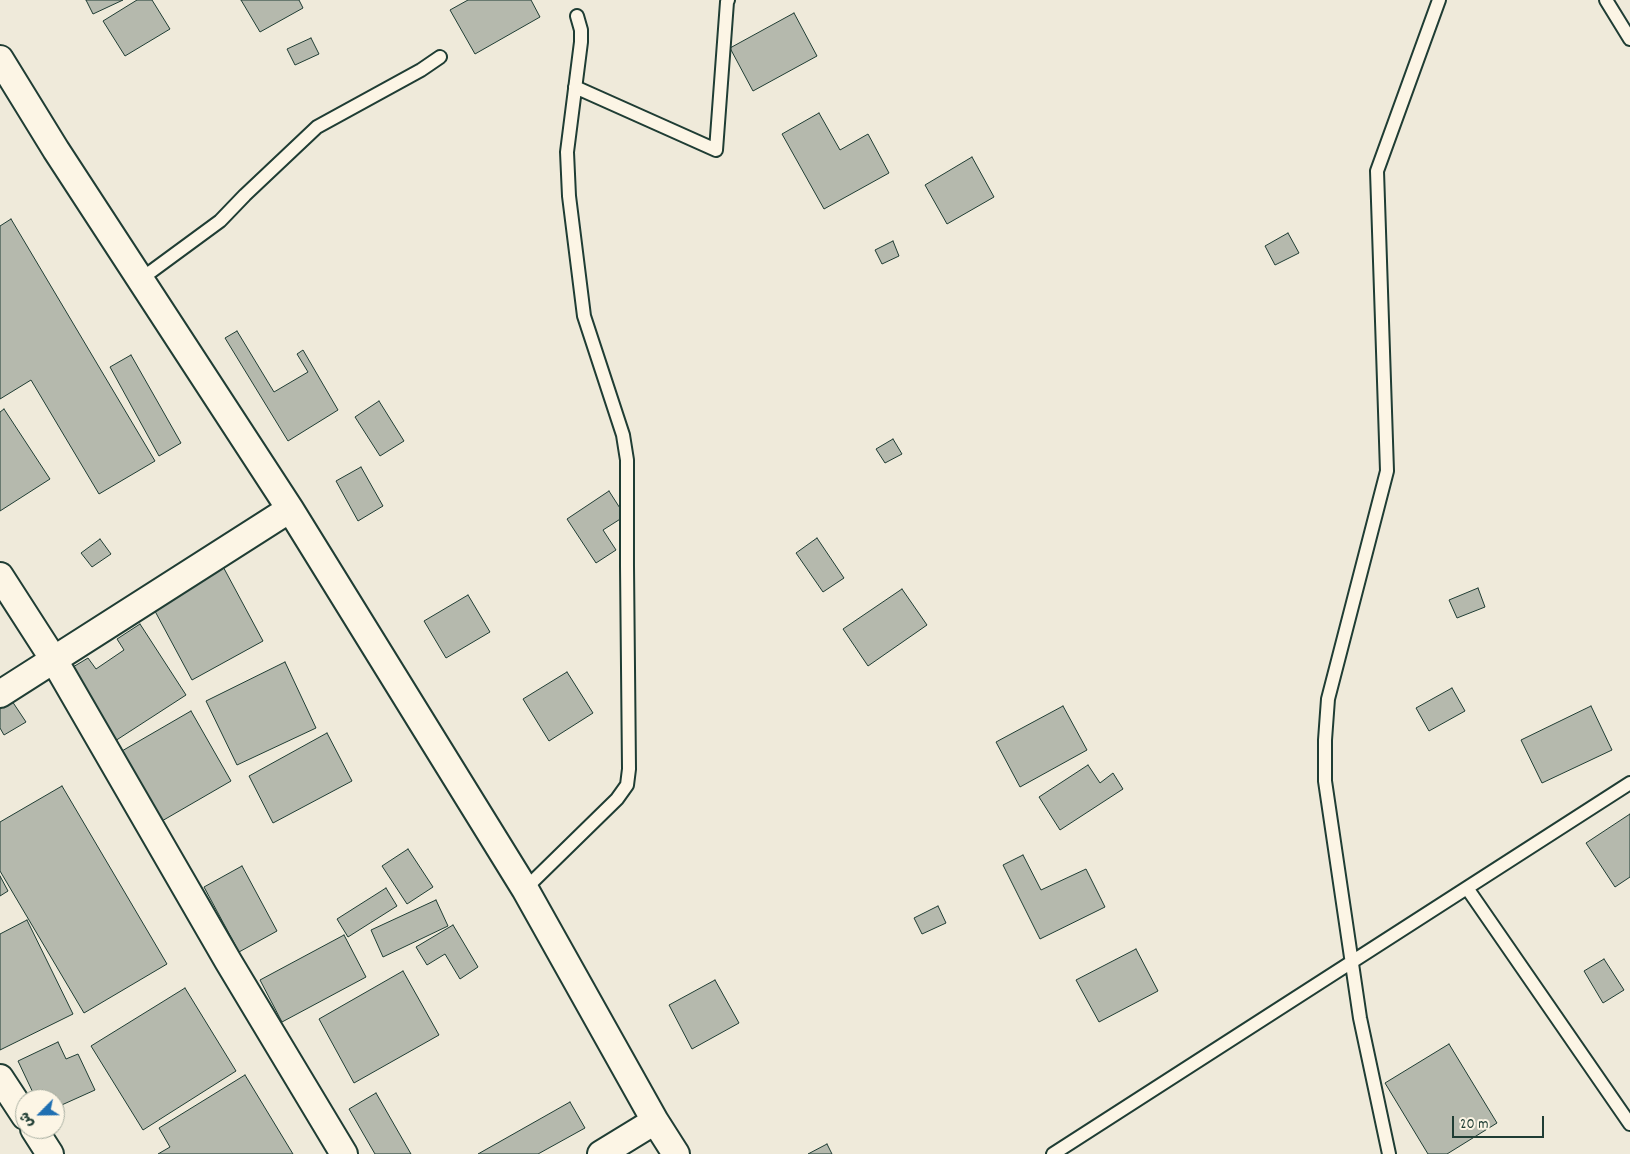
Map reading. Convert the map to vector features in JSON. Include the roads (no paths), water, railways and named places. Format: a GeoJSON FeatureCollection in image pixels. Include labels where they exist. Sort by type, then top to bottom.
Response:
{"type":"FeatureCollection","features":[{"type":"Feature","properties":{"kind":"street"},"geometry":{"type":"LineString","coordinates":[[0,58],[56,150],[290,509],[525,889],[655,1121],[676,1154]]}},
{"type":"Feature","properties":{"kind":"street"},"geometry":{"type":"LineString","coordinates":[[0,694],[290,509]]}},
{"type":"Feature","properties":{"kind":"street"},"geometry":{"type":"LineString","coordinates":[[0,576],[54,660],[228,961],[344,1154]]}},
{"type":"Feature","properties":{"kind":"street"},"geometry":{"type":"LineString","coordinates":[[0,1078],[15,1101]]}},
{"type":"Feature","properties":{"kind":"street"},"geometry":{"type":"LineString","coordinates":[[601,1154],[655,1121]]}},
{"type":"Feature","properties":{"kind":"street"},"geometry":{"type":"LineString","coordinates":[[40,1139],[50,1154]]}},
{"type":"Feature","properties":{"kind":"lane"},"geometry":{"type":"LineString","coordinates":[[575,88],[716,150],[728,0]]}},
{"type":"Feature","properties":{"kind":"lane"},"geometry":{"type":"LineString","coordinates":[[1389,1154],[1360,1018],[1325,781],[1325,740],[1328,699],[1387,471],[1377,171],[1439,0]]}},
{"type":"Feature","properties":{"kind":"lane"},"geometry":{"type":"LineString","coordinates":[[1606,0],[1630,39]]}},
{"type":"Feature","properties":{"kind":"lane"},"geometry":{"type":"LineString","coordinates":[[525,889],[617,799],[627,785],[629,769],[627,460],[623,435],[584,316],[580,296],[570,196],[568,152],[581,42],[581,30],[577,16]]}},
{"type":"Feature","properties":{"kind":"lane"},"geometry":{"type":"LineString","coordinates":[[141,279],[220,221],[244,195],[317,127],[422,70],[440,57]]}},
{"type":"Feature","properties":{"kind":"lane"},"geometry":{"type":"LineString","coordinates":[[1053,1154],[1630,783]]}},
{"type":"Feature","properties":{"kind":"lane"},"geometry":{"type":"LineString","coordinates":[[1466,888],[1630,1124]]}}]}
